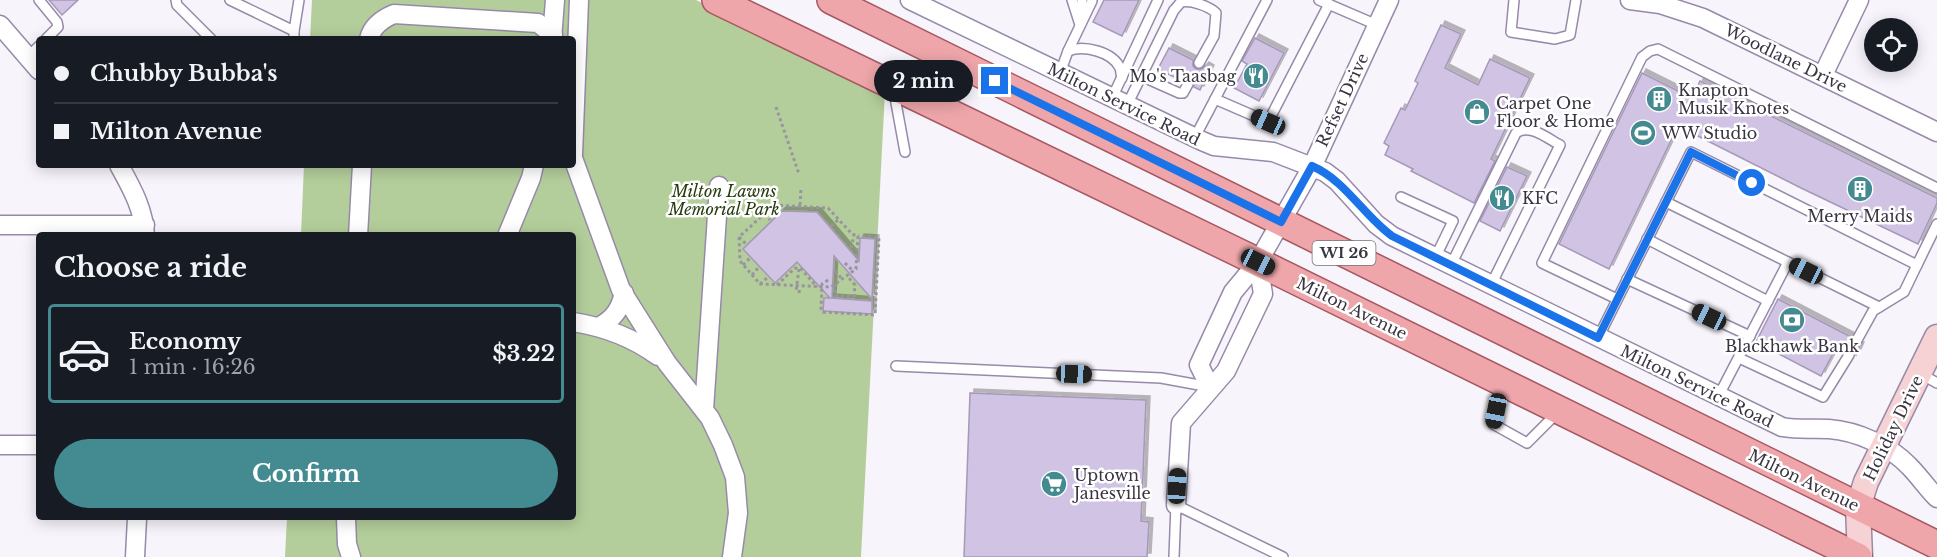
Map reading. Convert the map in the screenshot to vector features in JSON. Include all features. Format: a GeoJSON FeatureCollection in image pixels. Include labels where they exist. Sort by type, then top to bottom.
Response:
{"type":"FeatureCollection","features":[{"type":"Feature","properties":{"kind":"main road","name":"Milton Avenue"},"geometry":{"type":"LineString","coordinates":[[716,0],[1258,262],[1859,557]]}},
{"type":"Feature","properties":{"kind":"main road","name":"Milton Avenue"},"geometry":{"type":"LineString","coordinates":[[831,0],[1937,545]]}},
{"type":"Feature","properties":{"kind":"street"},"geometry":{"type":"LineString","coordinates":[[538,23],[554,0]]}},
{"type":"Feature","properties":{"kind":"street"},"geometry":{"type":"LineString","coordinates":[[553,36],[554,0]]}},
{"type":"Feature","properties":{"kind":"street"},"geometry":{"type":"LineString","coordinates":[[576,78],[579,0]]}},
{"type":"Feature","properties":{"kind":"street","name":"Milton Service Road"},"geometry":{"type":"LineString","coordinates":[[910,0],[1214,146],[1273,152],[1325,172],[1337,181],[1376,224],[1392,236],[1782,427],[1852,432],[1884,447],[1909,465],[1937,498]]}},
{"type":"Feature","properties":{"kind":"street","name":"Refset Drive"},"geometry":{"type":"LineString","coordinates":[[1210,387],[1199,365],[1233,292],[1258,262],[1312,166],[1389,0]]}},
{"type":"Feature","properties":{"kind":"street","name":"Woodlane Drive"},"geometry":{"type":"LineString","coordinates":[[1630,0],[1660,4],[1703,18],[1937,132]]}},
{"type":"Feature","properties":{"kind":"street"},"geometry":{"type":"LineString","coordinates":[[1823,75],[1859,0]]}},
{"type":"Feature","properties":{"kind":"street"},"geometry":{"type":"LineString","coordinates":[[370,36],[376,25],[384,18],[394,14],[538,23],[552,36]]}},
{"type":"Feature","properties":{"kind":"street"},"geometry":{"type":"LineString","coordinates":[[0,26],[35,58]]}},
{"type":"Feature","properties":{"kind":"street"},"geometry":{"type":"LineString","coordinates":[[576,164],[624,293],[667,363],[710,418],[723,445],[735,477],[738,513],[734,551]]}},
{"type":"Feature","properties":{"kind":"street"},"geometry":{"type":"LineString","coordinates":[[0,225],[145,230],[135,192],[123,168]]}},
{"type":"Feature","properties":{"kind":"street"},"geometry":{"type":"LineString","coordinates":[[358,232],[362,168]]}},
{"type":"Feature","properties":{"kind":"street"},"geometry":{"type":"LineString","coordinates":[[509,232],[533,168]]}},
{"type":"Feature","properties":{"kind":"street"},"geometry":{"type":"LineString","coordinates":[[704,410],[718,186]]}},
{"type":"Feature","properties":{"kind":"street"},"geometry":{"type":"LineString","coordinates":[[1176,505],[1181,423],[1226,371],[1263,294],[1258,262]]}},
{"type":"Feature","properties":{"kind":"street"},"geometry":{"type":"LineString","coordinates":[[599,327],[612,319],[621,306],[624,293]]}},
{"type":"Feature","properties":{"kind":"street"},"geometry":{"type":"LineString","coordinates":[[576,323],[617,332],[640,343],[667,363]]}},
{"type":"Feature","properties":{"kind":"street","name":"Holiday Drive"},"geometry":{"type":"LineString","coordinates":[[1859,557],[1858,507],[1870,472],[1928,378],[1937,338]]}},
{"type":"Feature","properties":{"kind":"street"},"geometry":{"type":"LineString","coordinates":[[0,445],[36,445]]}},
{"type":"Feature","properties":{"kind":"street"},"geometry":{"type":"LineString","coordinates":[[135,557],[137,520]]}},
{"type":"Feature","properties":{"kind":"street"},"geometry":{"type":"LineString","coordinates":[[346,520],[347,544],[351,557]]}},
{"type":"Feature","properties":{"kind":"lane"},"geometry":{"type":"LineString","coordinates":[[39,0],[57,22],[58,27],[49,36]]}},
{"type":"Feature","properties":{"kind":"lane"},"geometry":{"type":"LineString","coordinates":[[176,0],[177,5],[208,36]]}},
{"type":"Feature","properties":{"kind":"lane"},"geometry":{"type":"LineString","coordinates":[[230,0],[294,35],[299,0]]}},
{"type":"Feature","properties":{"kind":"lane"},"geometry":{"type":"LineString","coordinates":[[1072,0],[1080,25]]}},
{"type":"Feature","properties":{"kind":"lane"},"geometry":{"type":"LineString","coordinates":[[1080,25],[1082,0]]}},
{"type":"Feature","properties":{"kind":"lane"},"geometry":{"type":"LineString","coordinates":[[1122,78],[1158,0]]}},
{"type":"Feature","properties":{"kind":"lane"},"geometry":{"type":"LineString","coordinates":[[1195,138],[1267,0]]}},
{"type":"Feature","properties":{"kind":"lane"},"geometry":{"type":"LineString","coordinates":[[1319,0],[1377,25]]}},
{"type":"Feature","properties":{"kind":"lane"},"geometry":{"type":"LineString","coordinates":[[1514,0],[1511,32],[1555,39],[1570,35],[1576,0]]}},
{"type":"Feature","properties":{"kind":"lane"},"geometry":{"type":"LineString","coordinates":[[1060,73],[1080,25],[1095,2]]}},
{"type":"Feature","properties":{"kind":"lane"},"geometry":{"type":"LineString","coordinates":[[1120,101],[1141,76],[1180,2],[1199,3],[1216,13],[1214,36],[1199,63]]}},
{"type":"Feature","properties":{"kind":"lane"},"geometry":{"type":"LineString","coordinates":[[1215,99],[1268,122],[1329,4]]}},
{"type":"Feature","properties":{"kind":"lane"},"geometry":{"type":"LineString","coordinates":[[1068,51],[1076,48],[1099,52],[1113,59],[1120,68],[1122,78],[1120,101]]}},
{"type":"Feature","properties":{"kind":"lane"},"geometry":{"type":"LineString","coordinates":[[1617,299],[1542,263],[1642,57],[1650,51],[1659,49],[1937,188]]}},
{"type":"Feature","properties":{"kind":"lane"},"geometry":{"type":"LineString","coordinates":[[1141,76],[1179,93],[1183,93],[1188,84]]}},
{"type":"Feature","properties":{"kind":"lane"},"geometry":{"type":"LineString","coordinates":[[893,86],[905,152]]}},
{"type":"Feature","properties":{"kind":"lane"},"geometry":{"type":"LineString","coordinates":[[1443,261],[1516,133],[1521,129],[1537,132],[1560,145],[1491,285]]}},
{"type":"Feature","properties":{"kind":"lane"},"geometry":{"type":"LineString","coordinates":[[1598,338],[1691,152],[1917,265]]}},
{"type":"Feature","properties":{"kind":"lane"},"geometry":{"type":"LineString","coordinates":[[1401,197],[1453,221],[1443,261]]}},
{"type":"Feature","properties":{"kind":"lane"},"geometry":{"type":"LineString","coordinates":[[1666,202],[1879,307]]}},
{"type":"Feature","properties":{"kind":"lane"},"geometry":{"type":"LineString","coordinates":[[1857,340],[1873,310],[1904,292],[1937,224]]}},
{"type":"Feature","properties":{"kind":"lane"},"geometry":{"type":"LineString","coordinates":[[1647,239],[1768,301]]}},
{"type":"Feature","properties":{"kind":"lane"},"geometry":{"type":"LineString","coordinates":[[1718,397],[1788,262]]}},
{"type":"Feature","properties":{"kind":"lane"},"geometry":{"type":"LineString","coordinates":[[1627,279],[1750,336]]}},
{"type":"Feature","properties":{"kind":"lane"},"geometry":{"type":"LineString","coordinates":[[1739,357],[1823,397],[1850,355]]}},
{"type":"Feature","properties":{"kind":"lane"},"geometry":{"type":"LineString","coordinates":[[896,366],[1161,378],[1210,387]]}},
{"type":"Feature","properties":{"kind":"lane"},"geometry":{"type":"LineString","coordinates":[[1501,382],[1493,424],[1527,443],[1559,410]]}},
{"type":"Feature","properties":{"kind":"lane"},"geometry":{"type":"LineString","coordinates":[[1174,557],[1176,505],[1283,557]]}},
{"type":"Feature","properties":{"kind":"path"},"geometry":{"type":"LineString","coordinates":[[776,107],[799,174]]}},
{"type":"Feature","properties":{"kind":"path"},"geometry":{"type":"LineString","coordinates":[[800,206],[801,189]]}},
{"type":"Feature","properties":{"kind":"path"},"geometry":{"type":"LineString","coordinates":[[739,237],[774,205],[828,208],[856,235],[879,237],[875,315],[823,312],[821,310],[822,286],[828,280]]}},
{"type":"Feature","properties":{"kind":"path"},"geometry":{"type":"LineString","coordinates":[[765,214],[771,220]]}},
{"type":"Feature","properties":{"kind":"path"},"geometry":{"type":"LineString","coordinates":[[831,226],[839,219]]}},
{"type":"Feature","properties":{"kind":"path"},"geometry":{"type":"LineString","coordinates":[[739,237],[740,261],[760,284],[831,287],[856,269],[856,235]]}},
{"type":"Feature","properties":{"kind":"path"},"geometry":{"type":"LineString","coordinates":[[851,249],[856,235]]}},
{"type":"Feature","properties":{"kind":"path"},"geometry":{"type":"LineString","coordinates":[[739,237],[746,244]]}},
{"type":"Feature","properties":{"kind":"path"},"geometry":{"type":"LineString","coordinates":[[743,265],[750,258]]}},
{"type":"Feature","properties":{"kind":"path"},"geometry":{"type":"LineString","coordinates":[[845,263],[853,271]]}},
{"type":"Feature","properties":{"kind":"path"},"geometry":{"type":"LineString","coordinates":[[752,274],[758,268]]}},
{"type":"Feature","properties":{"kind":"path"},"geometry":{"type":"LineString","coordinates":[[777,285],[795,268],[799,269],[817,287]]}},
{"type":"Feature","properties":{"kind":"path"},"geometry":{"type":"LineString","coordinates":[[796,291],[799,269]]}},
{"type":"Feature","properties":{"kind":"path"},"geometry":{"type":"LineString","coordinates":[[835,271],[843,279]]}},
{"type":"Feature","properties":{"kind":"path"},"geometry":{"type":"LineString","coordinates":[[836,284],[835,296],[854,297],[855,285],[847,276]]}},
{"type":"Feature","properties":{"kind":"path"},"geometry":{"type":"LineString","coordinates":[[760,284],[768,277]]}},
{"type":"Feature","properties":{"kind":"path"},"geometry":{"type":"LineString","coordinates":[[791,291],[802,292]]}},
{"type":"Feature","properties":{"kind":"green space","name":"Milton Lawns Memorial Park"},"geometry":{"type":"Polygon","coordinates":[[[312,0],[696,0],[885,91],[861,557],[285,557],[287,520],[576,520],[576,232],[301,232],[304,168],[576,168],[576,36],[310,36],[312,0]]]}},
{"type":"Feature","properties":{"kind":"building"},"geometry":{"type":"Polygon","coordinates":[[[49,0],[78,0],[62,15],[49,0]]]}},
{"type":"Feature","properties":{"kind":"building"},"geometry":{"type":"Polygon","coordinates":[[[1104,0],[1139,0],[1122,36],[1093,22],[1104,0]]]}},
{"type":"Feature","properties":{"kind":"building"},"geometry":{"type":"Polygon","coordinates":[[[1441,25],[1461,34],[1445,68],[1478,85],[1490,59],[1530,78],[1491,159],[1495,161],[1474,203],[1385,155],[1389,146],[1384,143],[1401,108],[1405,110],[1418,83],[1415,81],[1441,25]]]}},
{"type":"Feature","properties":{"kind":"building","name":"Mo's Taasbag"},"geometry":{"type":"Polygon","coordinates":[[[1255,38],[1284,53],[1259,101],[1234,88],[1247,64],[1242,61],[1255,38]]]}},
{"type":"Feature","properties":{"kind":"building"},"geometry":{"type":"Polygon","coordinates":[[[1169,48],[1193,60],[1193,66],[1196,69],[1202,69],[1205,66],[1210,69],[1200,90],[1194,87],[1194,81],[1191,78],[1185,78],[1182,81],[1158,69],[1169,48]]]}},
{"type":"Feature","properties":{"kind":"building"},"geometry":{"type":"Polygon","coordinates":[[[1642,73],[1692,98],[1700,81],[1937,198],[1937,203],[1918,244],[1678,126],[1609,269],[1559,244],[1642,73]]]}},
{"type":"Feature","properties":{"kind":"building","name":"KFC"},"geometry":{"type":"Polygon","coordinates":[[[1507,167],[1527,176],[1500,231],[1480,221],[1507,167]]]}},
{"type":"Feature","properties":{"kind":"building"},"geometry":{"type":"Polygon","coordinates":[[[782,211],[817,212],[859,261],[860,238],[875,239],[872,299],[834,256],[832,298],[872,301],[872,314],[823,311],[824,298],[830,298],[797,262],[775,283],[743,249],[782,211]]]}},
{"type":"Feature","properties":{"kind":"building","name":"Blackhawk Bank"},"geometry":{"type":"Polygon","coordinates":[[[1778,299],[1851,337],[1850,341],[1853,346],[1860,346],[1856,355],[1852,349],[1846,349],[1843,352],[1836,348],[1821,376],[1756,342],[1778,299]]]}},
{"type":"Feature","properties":{"kind":"building","name":"Uptown Janesville"},"geometry":{"type":"Polygon","coordinates":[[[970,393],[1146,400],[1141,521],[1149,522],[1147,557],[964,557],[970,393]]]}},
{"type":"Feature","properties":{"kind":"place","name":"Mo's Taasbag"},"geometry":{"type":"Point","coordinates":[1256,76]}},
{"type":"Feature","properties":{"kind":"place","name":"Knapton Musik Knotes"},"geometry":{"type":"Point","coordinates":[1659,99]}},
{"type":"Feature","properties":{"kind":"place","name":"Carpet One Floor & Home"},"geometry":{"type":"Point","coordinates":[1477,112]}},
{"type":"Feature","properties":{"kind":"place","name":"WW Studio"},"geometry":{"type":"Point","coordinates":[1643,133]}},
{"type":"Feature","properties":{"kind":"place","name":"Merry Maids"},"geometry":{"type":"Point","coordinates":[1860,189]}},
{"type":"Feature","properties":{"kind":"place","name":"KFC"},"geometry":{"type":"Point","coordinates":[1502,198]}},
{"type":"Feature","properties":{"kind":"place","name":"Blackhawk Bank"},"geometry":{"type":"Point","coordinates":[1792,320]}},
{"type":"Feature","properties":{"kind":"place","name":"Uptown Janesville"},"geometry":{"type":"Point","coordinates":[1054,484]}},
{"type":"Feature","properties":{"kind":"route"},"geometry":{"type":"LineString","coordinates":[[995,81],[1281,222],[1312,166],[1337,181],[1376,224],[1392,236],[1598,338],[1691,152],[1752,183]]}}]}
